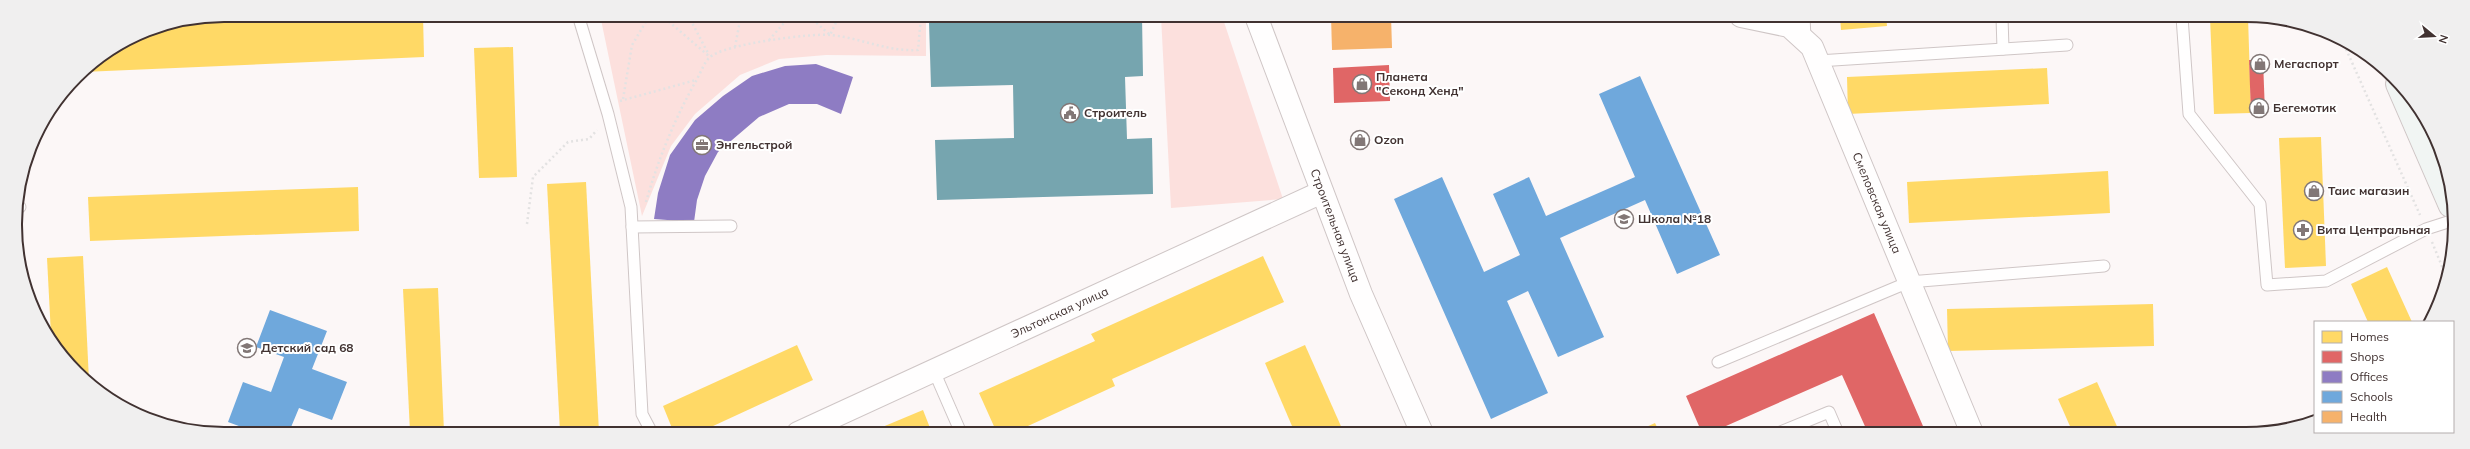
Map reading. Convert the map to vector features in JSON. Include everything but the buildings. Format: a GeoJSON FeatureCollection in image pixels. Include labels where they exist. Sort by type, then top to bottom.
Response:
{"type":"FeatureCollection","features":[{"type":"Feature","properties":{"kind":"street","name":"Строительная улица"},"geometry":{"type":"LineString","coordinates":[[1258,22],[1361,294],[1419,427]]}},
{"type":"Feature","properties":{"kind":"street","name":"Смеловская улица"},"geometry":{"type":"LineString","coordinates":[[1770,22],[1789,26],[1812,47],[1969,427]]}},
{"type":"Feature","properties":{"kind":"street"},"geometry":{"type":"LineString","coordinates":[[2402,97],[2446,196]]}},
{"type":"Feature","properties":{"kind":"street","name":"Эльтонская улица"},"geometry":{"type":"LineString","coordinates":[[811,427],[1322,192]]}},
{"type":"Feature","properties":{"kind":"lane"},"geometry":{"type":"LineString","coordinates":[[580,22],[608,114],[631,207],[642,414],[649,427]]}},
{"type":"Feature","properties":{"kind":"lane"},"geometry":{"type":"LineString","coordinates":[[1804,22],[1805,39]]}},
{"type":"Feature","properties":{"kind":"lane"},"geometry":{"type":"LineString","coordinates":[[2002,22],[2004,49]]}},
{"type":"Feature","properties":{"kind":"lane"},"geometry":{"type":"LineString","coordinates":[[2182,22],[2189,114],[2260,204],[2267,285],[2326,281],[2426,229],[2448,222]]}},
{"type":"Feature","properties":{"kind":"lane"},"geometry":{"type":"LineString","coordinates":[[1818,61],[2067,45]]}},
{"type":"Feature","properties":{"kind":"lane"},"geometry":{"type":"LineString","coordinates":[[632,227],[731,226]]}},
{"type":"Feature","properties":{"kind":"lane"},"geometry":{"type":"LineString","coordinates":[[1718,362],[1909,282],[2104,266]]}},
{"type":"Feature","properties":{"kind":"lane"},"geometry":{"type":"LineString","coordinates":[[934,371],[958,427]]}},
{"type":"Feature","properties":{"kind":"lane"},"geometry":{"type":"LineString","coordinates":[[1793,427],[1829,412],[1835,427]]}},
{"type":"Feature","properties":{"kind":"path"},"geometry":{"type":"LineString","coordinates":[[623,99],[632,45],[646,22]]}},
{"type":"Feature","properties":{"kind":"path"},"geometry":{"type":"LineString","coordinates":[[668,22],[710,57]]}},
{"type":"Feature","properties":{"kind":"path"},"geometry":{"type":"LineString","coordinates":[[692,22],[710,57]]}},
{"type":"Feature","properties":{"kind":"path"},"geometry":{"type":"LineString","coordinates":[[735,47],[740,22]]}},
{"type":"Feature","properties":{"kind":"path"},"geometry":{"type":"LineString","coordinates":[[769,41],[786,22]]}},
{"type":"Feature","properties":{"kind":"path"},"geometry":{"type":"LineString","coordinates":[[816,22],[830,35]]}},
{"type":"Feature","properties":{"kind":"path"},"geometry":{"type":"LineString","coordinates":[[830,35],[836,22]]}},
{"type":"Feature","properties":{"kind":"path"},"geometry":{"type":"LineString","coordinates":[[644,209],[658,162],[683,104],[710,57],[735,47],[769,41],[830,35],[903,51],[918,50],[920,22]]}},
{"type":"Feature","properties":{"kind":"path"},"geometry":{"type":"LineString","coordinates":[[2346,48],[2443,269]]}},
{"type":"Feature","properties":{"kind":"path"},"geometry":{"type":"LineString","coordinates":[[527,224],[533,177]]}},
{"type":"Feature","properties":{"kind":"shaded area"},"geometry":{"type":"Polygon","coordinates":[[[601,22],[926,22],[926,56],[826,55],[779,59],[740,75],[695,114],[671,146],[642,216],[601,22]]]}},
{"type":"Feature","properties":{"kind":"shaded area"},"geometry":{"type":"Polygon","coordinates":[[[1161,22],[1224,22],[1283,199],[1171,208],[1161,22]]]}},
{"type":"Feature","properties":{"kind":"place","name":"Мегаспорт"},"geometry":{"type":"Point","coordinates":[2260,64]}},
{"type":"Feature","properties":{"kind":"place","name":"Планета \"Секонд Хенд\""},"geometry":{"type":"Point","coordinates":[1362,84]}},
{"type":"Feature","properties":{"kind":"place","name":"Бегемотик"},"geometry":{"type":"Point","coordinates":[2259,108]}},
{"type":"Feature","properties":{"kind":"place","name":"Строитель"},"geometry":{"type":"Point","coordinates":[1070,113]}},
{"type":"Feature","properties":{"kind":"place","name":"Ozon"},"geometry":{"type":"Point","coordinates":[1360,140]}},
{"type":"Feature","properties":{"kind":"place","name":"Энгельстрой"},"geometry":{"type":"Point","coordinates":[702,145]}},
{"type":"Feature","properties":{"kind":"place","name":"Таис магазин"},"geometry":{"type":"Point","coordinates":[2314,191]}},
{"type":"Feature","properties":{"kind":"place","name":"Школа №18"},"geometry":{"type":"Point","coordinates":[1624,219]}},
{"type":"Feature","properties":{"kind":"place","name":"Вита Центральная"},"geometry":{"type":"Point","coordinates":[2303,230]}},
{"type":"Feature","properties":{"kind":"place","name":"Детский сад 68"},"geometry":{"type":"Point","coordinates":[247,348]}}]}
